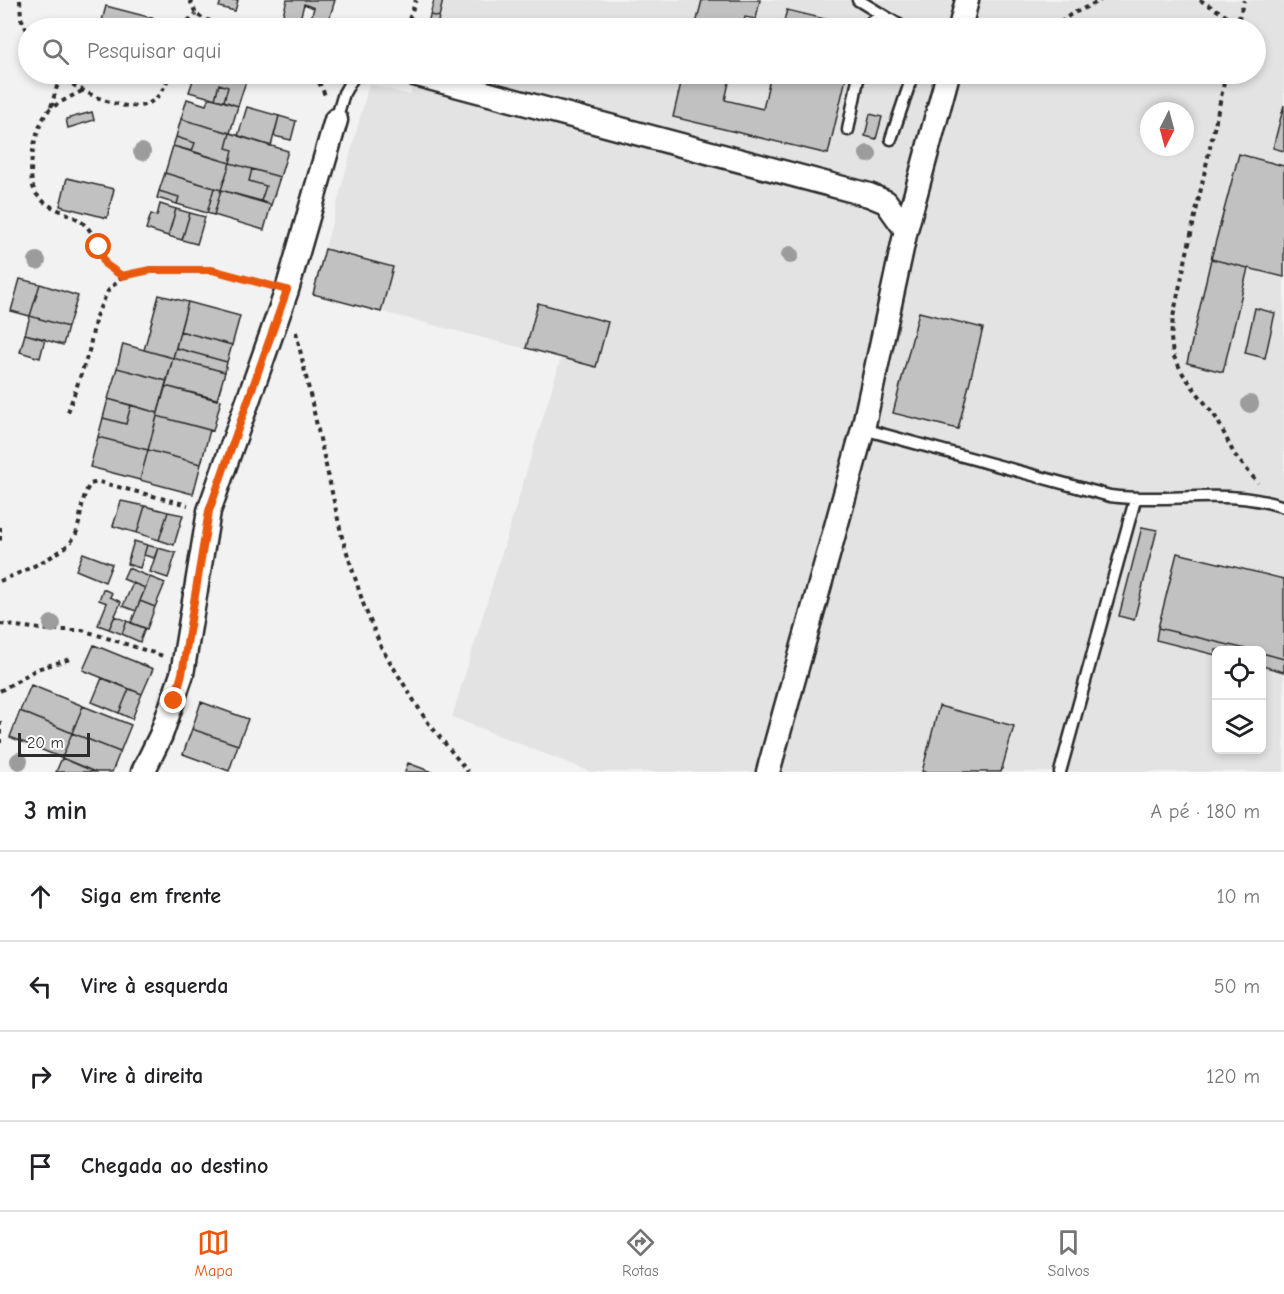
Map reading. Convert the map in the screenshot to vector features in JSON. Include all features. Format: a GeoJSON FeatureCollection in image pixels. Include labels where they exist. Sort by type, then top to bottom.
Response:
{"type":"FeatureCollection","features":[{"type":"Feature","properties":{"kind":"street"},"geometry":{"type":"LineString","coordinates":[[962,18],[967,0]]}},
{"type":"Feature","properties":{"kind":"street"},"geometry":{"type":"LineString","coordinates":[[452,84],[869,195],[886,202],[906,230]]}},
{"type":"Feature","properties":{"kind":"street"},"geometry":{"type":"LineString","coordinates":[[768,772],[863,429],[906,230],[945,84]]}},
{"type":"Feature","properties":{"kind":"street"},"geometry":{"type":"LineString","coordinates":[[143,772],[161,735],[182,674],[209,511],[287,290],[336,120]]}},
{"type":"Feature","properties":{"kind":"lane"},"geometry":{"type":"LineString","coordinates":[[858,0],[887,18]]}},
{"type":"Feature","properties":{"kind":"lane"},"geometry":{"type":"LineString","coordinates":[[880,18],[884,16]]}},
{"type":"Feature","properties":{"kind":"lane"},"geometry":{"type":"LineString","coordinates":[[336,120],[349,84]]}},
{"type":"Feature","properties":{"kind":"lane"},"geometry":{"type":"LineString","coordinates":[[848,130],[857,84]]}},
{"type":"Feature","properties":{"kind":"lane"},"geometry":{"type":"LineString","coordinates":[[891,139],[910,84]]}},
{"type":"Feature","properties":{"kind":"lane"},"geometry":{"type":"LineString","coordinates":[[863,429],[1110,496],[1135,500],[1220,496],[1264,501],[1284,507]]}},
{"type":"Feature","properties":{"kind":"lane"},"geometry":{"type":"LineString","coordinates":[[1060,772],[1135,500]]}},
{"type":"Feature","properties":{"kind":"path"},"geometry":{"type":"LineString","coordinates":[[20,0],[21,18]]}},
{"type":"Feature","properties":{"kind":"path"},"geometry":{"type":"LineString","coordinates":[[190,0],[196,14],[202,18]]}},
{"type":"Feature","properties":{"kind":"path"},"geometry":{"type":"LineString","coordinates":[[410,18],[416,0]]}},
{"type":"Feature","properties":{"kind":"path"},"geometry":{"type":"LineString","coordinates":[[1066,18],[1101,0]]}},
{"type":"Feature","properties":{"kind":"path"},"geometry":{"type":"LineString","coordinates":[[1200,0],[1230,18]]}},
{"type":"Feature","properties":{"kind":"path"},"geometry":{"type":"LineString","coordinates":[[1238,18],[1244,0]]}},
{"type":"Feature","properties":{"kind":"path"},"geometry":{"type":"LineString","coordinates":[[191,18],[196,14]]}},
{"type":"Feature","properties":{"kind":"path"},"geometry":{"type":"LineString","coordinates":[[57,84],[51,108],[44,118],[34,147],[31,183],[36,195],[45,203],[84,223],[94,235],[105,264],[122,276]]}},
{"type":"Feature","properties":{"kind":"path"},"geometry":{"type":"LineString","coordinates":[[73,84],[82,90],[128,107],[145,105],[157,97],[166,84]]}},
{"type":"Feature","properties":{"kind":"path"},"geometry":{"type":"LineString","coordinates":[[1224,84],[1173,317],[1171,338],[1173,355],[1183,374],[1216,419],[1234,454],[1263,487]]}},
{"type":"Feature","properties":{"kind":"path"},"geometry":{"type":"LineString","coordinates":[[51,108],[82,90]]}},
{"type":"Feature","properties":{"kind":"path"},"geometry":{"type":"LineString","coordinates":[[68,412],[89,351],[96,316],[108,291],[122,276],[150,270],[212,270],[287,290],[342,537],[364,606],[382,649],[426,720],[468,772]]}},
{"type":"Feature","properties":{"kind":"path"},"geometry":{"type":"LineString","coordinates":[[0,581],[69,546],[76,535],[81,502],[90,484],[99,482],[209,511]]}},
{"type":"Feature","properties":{"kind":"path"},"geometry":{"type":"LineString","coordinates":[[0,527],[0,544]]}},
{"type":"Feature","properties":{"kind":"path"},"geometry":{"type":"LineString","coordinates":[[0,624],[49,630],[82,630],[157,656],[184,659]]}},
{"type":"Feature","properties":{"kind":"path"},"geometry":{"type":"LineString","coordinates":[[0,691],[37,669],[73,658]]}},
{"type":"Feature","properties":{"kind":"path"},"geometry":{"type":"LineString","coordinates":[[0,721],[0,743]]}},
{"type":"Feature","properties":{"kind":"shaded area"},"geometry":{"type":"Polygon","coordinates":[[[434,0],[1284,0],[1284,772],[591,772],[452,717],[561,358],[313,294],[369,84],[410,95],[413,84],[1266,84],[1266,18],[430,18],[434,0]]]}},
{"type":"Feature","properties":{"kind":"building"},"geometry":{"type":"Polygon","coordinates":[[[221,0],[238,0],[235,11],[219,7],[221,0]]]}},
{"type":"Feature","properties":{"kind":"building"},"geometry":{"type":"Polygon","coordinates":[[[287,0],[335,0],[330,18],[311,18],[314,8],[304,4],[300,18],[282,18],[287,0]]]}},
{"type":"Feature","properties":{"kind":"building"},"geometry":{"type":"Polygon","coordinates":[[[434,0],[443,0],[439,17],[430,15],[434,0]]]}},
{"type":"Feature","properties":{"kind":"building"},"geometry":{"type":"Polygon","coordinates":[[[702,0],[760,0],[756,18],[698,18],[702,0]]]}},
{"type":"Feature","properties":{"kind":"building"},"geometry":{"type":"Polygon","coordinates":[[[106,6],[152,18],[103,18],[106,6]]]}},
{"type":"Feature","properties":{"kind":"building"},"geometry":{"type":"Polygon","coordinates":[[[787,10],[820,18],[785,18],[787,10]]]}},
{"type":"Feature","properties":{"kind":"building"},"geometry":{"type":"Polygon","coordinates":[[[192,84],[219,84],[215,99],[189,92],[192,84]]]}},
{"type":"Feature","properties":{"kind":"building"},"geometry":{"type":"Polygon","coordinates":[[[219,84],[245,84],[238,106],[224,101],[228,87],[219,84]]]}},
{"type":"Feature","properties":{"kind":"building"},"geometry":{"type":"Polygon","coordinates":[[[219,84],[228,87],[224,101],[215,99],[219,84]]]}},
{"type":"Feature","properties":{"kind":"building"},"geometry":{"type":"Polygon","coordinates":[[[681,84],[729,84],[725,100],[763,109],[769,84],[845,84],[828,154],[673,117],[681,84]]]}},
{"type":"Feature","properties":{"kind":"building"},"geometry":{"type":"Polygon","coordinates":[[[209,97],[238,106],[230,133],[181,119],[187,99],[206,105],[209,97]]]}},
{"type":"Feature","properties":{"kind":"building"},"geometry":{"type":"Polygon","coordinates":[[[1284,105],[1284,151],[1273,148],[1284,105]]]}},
{"type":"Feature","properties":{"kind":"building"},"geometry":{"type":"Polygon","coordinates":[[[247,107],[279,116],[271,146],[238,136],[247,107]]]}},
{"type":"Feature","properties":{"kind":"building"},"geometry":{"type":"Polygon","coordinates":[[[92,112],[94,120],[68,128],[66,119],[92,112]]]}},
{"type":"Feature","properties":{"kind":"building"},"geometry":{"type":"Polygon","coordinates":[[[870,114],[882,117],[876,139],[865,136],[870,114]]]}},
{"type":"Feature","properties":{"kind":"building"},"geometry":{"type":"Polygon","coordinates":[[[279,116],[296,121],[291,140],[274,136],[279,116]]]}},
{"type":"Feature","properties":{"kind":"building"},"geometry":{"type":"Polygon","coordinates":[[[181,119],[230,133],[226,148],[233,150],[230,163],[192,151],[195,143],[176,137],[181,119]]]}},
{"type":"Feature","properties":{"kind":"building"},"geometry":{"type":"Polygon","coordinates":[[[230,133],[288,151],[280,177],[230,163],[233,150],[226,148],[230,133]]]}},
{"type":"Feature","properties":{"kind":"building"},"geometry":{"type":"Polygon","coordinates":[[[176,137],[195,143],[192,151],[173,146],[176,137]]]}},
{"type":"Feature","properties":{"kind":"building"},"geometry":{"type":"Polygon","coordinates":[[[173,146],[230,163],[221,190],[165,173],[173,146]]]}},
{"type":"Feature","properties":{"kind":"building"},"geometry":{"type":"Polygon","coordinates":[[[1239,154],[1284,166],[1284,277],[1211,259],[1239,154]]]}},
{"type":"Feature","properties":{"kind":"building"},"geometry":{"type":"Polygon","coordinates":[[[230,163],[252,169],[249,181],[266,186],[261,201],[221,190],[230,163]]]}},
{"type":"Feature","properties":{"kind":"building"},"geometry":{"type":"Polygon","coordinates":[[[252,169],[280,177],[271,205],[261,201],[266,186],[249,181],[252,169]]]}},
{"type":"Feature","properties":{"kind":"building"},"geometry":{"type":"Polygon","coordinates":[[[165,173],[214,188],[207,213],[177,204],[179,197],[159,191],[165,173]]]}},
{"type":"Feature","properties":{"kind":"building"},"geometry":{"type":"Polygon","coordinates":[[[67,178],[114,189],[107,218],[60,206],[67,178]]]}},
{"type":"Feature","properties":{"kind":"building"},"geometry":{"type":"Polygon","coordinates":[[[214,188],[221,190],[214,215],[207,213],[214,188]]]}},
{"type":"Feature","properties":{"kind":"building"},"geometry":{"type":"Polygon","coordinates":[[[221,190],[271,205],[264,230],[214,215],[221,190]]]}},
{"type":"Feature","properties":{"kind":"building"},"geometry":{"type":"Polygon","coordinates":[[[159,191],[179,197],[177,204],[157,198],[159,191]]]}},
{"type":"Feature","properties":{"kind":"building"},"geometry":{"type":"Polygon","coordinates":[[[160,204],[176,209],[168,236],[146,229],[151,214],[157,216],[160,204]]]}},
{"type":"Feature","properties":{"kind":"building"},"geometry":{"type":"Polygon","coordinates":[[[176,209],[190,213],[182,240],[168,236],[176,209]]]}},
{"type":"Feature","properties":{"kind":"building"},"geometry":{"type":"Polygon","coordinates":[[[190,213],[205,217],[197,244],[182,240],[190,213]]]}},
{"type":"Feature","properties":{"kind":"building"},"geometry":{"type":"Polygon","coordinates":[[[325,249],[393,267],[381,312],[313,294],[325,249]]]}},
{"type":"Feature","properties":{"kind":"building"},"geometry":{"type":"Polygon","coordinates":[[[1211,259],[1248,268],[1223,372],[1187,363],[1211,259]]]}},
{"type":"Feature","properties":{"kind":"building"},"geometry":{"type":"Polygon","coordinates":[[[20,279],[40,284],[30,316],[11,311],[20,279]]]}},
{"type":"Feature","properties":{"kind":"building"},"geometry":{"type":"Polygon","coordinates":[[[40,284],[78,296],[68,327],[30,316],[40,284]]]}},
{"type":"Feature","properties":{"kind":"building"},"geometry":{"type":"Polygon","coordinates":[[[159,295],[188,302],[173,358],[144,350],[159,295]]]}},
{"type":"Feature","properties":{"kind":"building"},"geometry":{"type":"Polygon","coordinates":[[[188,302],[240,316],[232,345],[180,331],[188,302]]]}},
{"type":"Feature","properties":{"kind":"building"},"geometry":{"type":"Polygon","coordinates":[[[538,303],[608,322],[596,367],[526,348],[538,303]]]}},
{"type":"Feature","properties":{"kind":"building"},"geometry":{"type":"Polygon","coordinates":[[[1255,308],[1275,313],[1265,358],[1245,353],[1255,308]]]}},
{"type":"Feature","properties":{"kind":"building"},"geometry":{"type":"Polygon","coordinates":[[[919,312],[983,328],[958,429],[893,413],[919,312]]]}},
{"type":"Feature","properties":{"kind":"building"},"geometry":{"type":"Polygon","coordinates":[[[30,316],[68,327],[63,345],[25,334],[30,316]]]}},
{"type":"Feature","properties":{"kind":"building"},"geometry":{"type":"Polygon","coordinates":[[[180,331],[232,345],[227,362],[176,348],[180,331]]]}},
{"type":"Feature","properties":{"kind":"building"},"geometry":{"type":"Polygon","coordinates":[[[25,334],[45,339],[40,358],[20,352],[25,334]]]}},
{"type":"Feature","properties":{"kind":"building"},"geometry":{"type":"Polygon","coordinates":[[[123,344],[173,358],[167,381],[117,368],[123,344]]]}},
{"type":"Feature","properties":{"kind":"building"},"geometry":{"type":"Polygon","coordinates":[[[176,348],[227,362],[225,372],[173,358],[176,348]]]}},
{"type":"Feature","properties":{"kind":"building"},"geometry":{"type":"Polygon","coordinates":[[[173,358],[225,372],[217,400],[165,386],[173,358]]]}},
{"type":"Feature","properties":{"kind":"building"},"geometry":{"type":"Polygon","coordinates":[[[117,368],[167,381],[158,413],[108,399],[117,368]]]}},
{"type":"Feature","properties":{"kind":"building"},"geometry":{"type":"Polygon","coordinates":[[[165,386],[221,400],[213,431],[157,416],[165,386]]]}},
{"type":"Feature","properties":{"kind":"building"},"geometry":{"type":"Polygon","coordinates":[[[108,399],[131,405],[126,424],[103,418],[108,399]]]}},
{"type":"Feature","properties":{"kind":"building"},"geometry":{"type":"Polygon","coordinates":[[[131,405],[158,413],[148,450],[98,437],[103,418],[126,424],[131,405]]]}},
{"type":"Feature","properties":{"kind":"building"},"geometry":{"type":"Polygon","coordinates":[[[157,416],[210,430],[201,464],[148,450],[157,416]]]}},
{"type":"Feature","properties":{"kind":"building"},"geometry":{"type":"Polygon","coordinates":[[[98,437],[148,450],[140,480],[90,467],[98,437]]]}},
{"type":"Feature","properties":{"kind":"building"},"geometry":{"type":"Polygon","coordinates":[[[148,450],[201,464],[193,494],[140,480],[148,450]]]}},
{"type":"Feature","properties":{"kind":"building"},"geometry":{"type":"Polygon","coordinates":[[[121,501],[145,506],[137,533],[113,526],[121,501]]]}},
{"type":"Feature","properties":{"kind":"building"},"geometry":{"type":"Polygon","coordinates":[[[145,506],[168,512],[159,540],[137,533],[145,506]]]}},
{"type":"Feature","properties":{"kind":"building"},"geometry":{"type":"Polygon","coordinates":[[[168,512],[183,515],[174,545],[159,540],[168,512]]]}},
{"type":"Feature","properties":{"kind":"building"},"geometry":{"type":"Polygon","coordinates":[[[1142,527],[1157,530],[1134,620],[1119,616],[1142,527]]]}},
{"type":"Feature","properties":{"kind":"building"},"geometry":{"type":"Polygon","coordinates":[[[134,541],[147,545],[140,568],[127,564],[134,541]]]}},
{"type":"Feature","properties":{"kind":"building"},"geometry":{"type":"Polygon","coordinates":[[[147,545],[158,548],[154,558],[144,555],[147,545]]]}},
{"type":"Feature","properties":{"kind":"building"},"geometry":{"type":"Polygon","coordinates":[[[158,548],[176,553],[168,578],[150,572],[158,548]]]}},
{"type":"Feature","properties":{"kind":"building"},"geometry":{"type":"Polygon","coordinates":[[[83,553],[112,564],[105,582],[76,570],[83,553]]]}},
{"type":"Feature","properties":{"kind":"building"},"geometry":{"type":"Polygon","coordinates":[[[1177,553],[1284,579],[1284,659],[1266,654],[1266,646],[1233,646],[1158,628],[1177,553]]]}},
{"type":"Feature","properties":{"kind":"building"},"geometry":{"type":"Polygon","coordinates":[[[128,568],[150,577],[145,588],[123,579],[128,568]]]}},
{"type":"Feature","properties":{"kind":"building"},"geometry":{"type":"Polygon","coordinates":[[[150,577],[165,583],[155,607],[140,601],[150,577]]]}},
{"type":"Feature","properties":{"kind":"building"},"geometry":{"type":"Polygon","coordinates":[[[133,583],[145,588],[136,611],[123,606],[133,583]]]}},
{"type":"Feature","properties":{"kind":"building"},"geometry":{"type":"Polygon","coordinates":[[[103,589],[112,593],[110,597],[121,602],[109,629],[98,625],[107,603],[99,600],[103,589]]]}},
{"type":"Feature","properties":{"kind":"building"},"geometry":{"type":"Polygon","coordinates":[[[140,601],[155,607],[147,629],[131,623],[140,601]]]}},
{"type":"Feature","properties":{"kind":"building"},"geometry":{"type":"Polygon","coordinates":[[[115,616],[127,621],[122,634],[109,629],[115,616]]]}},
{"type":"Feature","properties":{"kind":"building"},"geometry":{"type":"Polygon","coordinates":[[[127,621],[145,628],[140,642],[122,634],[127,621]]]}},
{"type":"Feature","properties":{"kind":"building"},"geometry":{"type":"Polygon","coordinates":[[[1158,628],[1233,646],[1212,646],[1212,654],[1156,640],[1158,628]]]}},
{"type":"Feature","properties":{"kind":"building"},"geometry":{"type":"Polygon","coordinates":[[[94,645],[153,669],[142,694],[83,670],[94,645]]]}},
{"type":"Feature","properties":{"kind":"building"},"geometry":{"type":"Polygon","coordinates":[[[1266,654],[1284,659],[1284,672],[1266,667],[1266,654]]]}},
{"type":"Feature","properties":{"kind":"building"},"geometry":{"type":"Polygon","coordinates":[[[102,678],[129,689],[119,713],[92,702],[102,678]]]}},
{"type":"Feature","properties":{"kind":"building"},"geometry":{"type":"Polygon","coordinates":[[[31,685],[83,706],[72,733],[20,711],[31,685]]]}},
{"type":"Feature","properties":{"kind":"building"},"geometry":{"type":"Polygon","coordinates":[[[129,689],[142,694],[132,719],[119,713],[129,689]]]}},
{"type":"Feature","properties":{"kind":"building"},"geometry":{"type":"Polygon","coordinates":[[[201,702],[248,719],[238,745],[192,729],[201,702]]]}},
{"type":"Feature","properties":{"kind":"building"},"geometry":{"type":"Polygon","coordinates":[[[83,706],[131,725],[120,752],[72,733],[83,706]]]}},
{"type":"Feature","properties":{"kind":"building"},"geometry":{"type":"Polygon","coordinates":[[[939,706],[1014,726],[1001,772],[922,772],[939,706]]]}},
{"type":"Feature","properties":{"kind":"building"},"geometry":{"type":"Polygon","coordinates":[[[20,711],[72,733],[62,758],[10,737],[20,711]]]}},
{"type":"Feature","properties":{"kind":"building"},"geometry":{"type":"Polygon","coordinates":[[[192,729],[238,745],[229,771],[183,754],[192,729]]]}},
{"type":"Feature","properties":{"kind":"building"},"geometry":{"type":"Polygon","coordinates":[[[72,733],[120,752],[112,772],[95,772],[62,758],[72,733]]]}},
{"type":"Feature","properties":{"kind":"building"},"geometry":{"type":"Polygon","coordinates":[[[62,758],[95,772],[56,772],[62,758]]]}},
{"type":"Feature","properties":{"kind":"building"},"geometry":{"type":"Polygon","coordinates":[[[408,763],[432,772],[405,772],[408,763]]]}},
{"type":"Feature","properties":{"kind":"route"},"geometry":{"type":"LineString","coordinates":[[99,247],[105,264],[122,276],[150,270],[212,270],[287,290],[209,511],[182,674],[174,701]]}}]}
